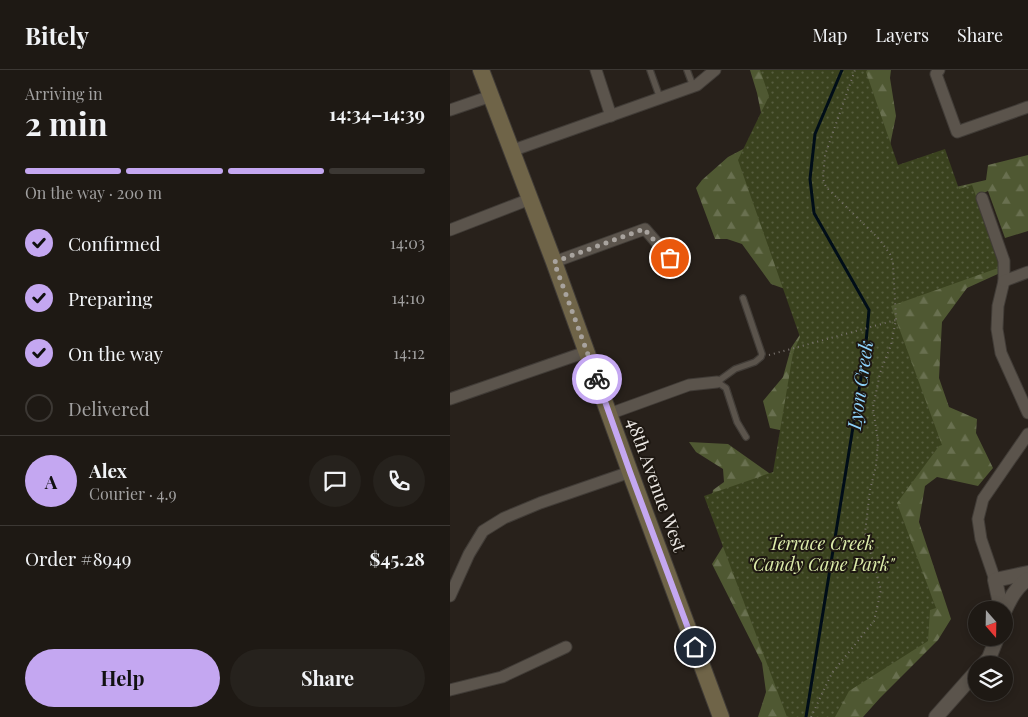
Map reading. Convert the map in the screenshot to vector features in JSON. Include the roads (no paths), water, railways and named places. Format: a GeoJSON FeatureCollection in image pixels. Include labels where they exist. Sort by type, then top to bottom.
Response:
{"type":"FeatureCollection","features":[{"type":"Feature","properties":{"kind":"main road","name":"48th Avenue West"},"geometry":{"type":"LineString","coordinates":[[481,70],[554,262],[721,717]]}},
{"type":"Feature","properties":{"kind":"street"},"geometry":{"type":"LineString","coordinates":[[596,70],[611,116]]}},
{"type":"Feature","properties":{"kind":"street"},"geometry":{"type":"LineString","coordinates":[[511,151],[697,85],[715,70]]}},
{"type":"Feature","properties":{"kind":"street"},"geometry":{"type":"LineString","coordinates":[[939,70],[936,74],[956,132],[1028,107]]}},
{"type":"Feature","properties":{"kind":"street"},"geometry":{"type":"LineString","coordinates":[[450,110],[490,96]]}},
{"type":"Feature","properties":{"kind":"street"},"geometry":{"type":"LineString","coordinates":[[982,198],[1004,261],[1004,281],[998,306],[997,329],[1001,353],[1028,413]]}},
{"type":"Feature","properties":{"kind":"street"},"geometry":{"type":"LineString","coordinates":[[450,230],[530,199]]}},
{"type":"Feature","properties":{"kind":"street"},"geometry":{"type":"LineString","coordinates":[[554,262],[644,229],[670,258]]}},
{"type":"Feature","properties":{"kind":"street"},"geometry":{"type":"LineString","coordinates":[[1004,281],[1028,272]]}},
{"type":"Feature","properties":{"kind":"street"},"geometry":{"type":"LineString","coordinates":[[450,400],[586,352]]}},
{"type":"Feature","properties":{"kind":"street"},"geometry":{"type":"LineString","coordinates":[[609,414],[689,385],[717,382]]}},
{"type":"Feature","properties":{"kind":"street"},"geometry":{"type":"LineString","coordinates":[[1000,601],[995,580],[981,539],[978,518],[982,499],[1028,434]]}},
{"type":"Feature","properties":{"kind":"street"},"geometry":{"type":"LineString","coordinates":[[450,596],[469,554],[483,531],[504,518],[540,503],[630,472]]}},
{"type":"Feature","properties":{"kind":"street"},"geometry":{"type":"LineString","coordinates":[[995,580],[1028,573]]}},
{"type":"Feature","properties":{"kind":"street"},"geometry":{"type":"LineString","coordinates":[[1009,601],[1022,583],[1028,579]]}},
{"type":"Feature","properties":{"kind":"street"},"geometry":{"type":"LineString","coordinates":[[450,690],[502,677],[566,647]]}},
{"type":"Feature","properties":{"kind":"street"},"geometry":{"type":"LineString","coordinates":[[936,717],[968,681]]}},
{"type":"Feature","properties":{"kind":"lane"},"geometry":{"type":"LineString","coordinates":[[650,70],[660,98]]}},
{"type":"Feature","properties":{"kind":"lane"},"geometry":{"type":"LineString","coordinates":[[687,70],[693,86]]}},
{"type":"Feature","properties":{"kind":"lane"},"geometry":{"type":"LineString","coordinates":[[742,298],[762,354],[755,362],[735,369],[717,382],[726,388],[737,422],[746,437]]}},
{"type":"Feature","properties":{"kind":"waterway","name":"Lyon Creek"},"geometry":{"type":"LineString","coordinates":[[806,717],[865,353],[869,310],[814,213],[810,179],[815,134],[842,70]]}},
{"type":"Feature","properties":{"kind":"park label","name":"Terrace Creek \"Candy Cane Park\""},"geometry":{"type":"Point","coordinates":[821,554]}}]}
